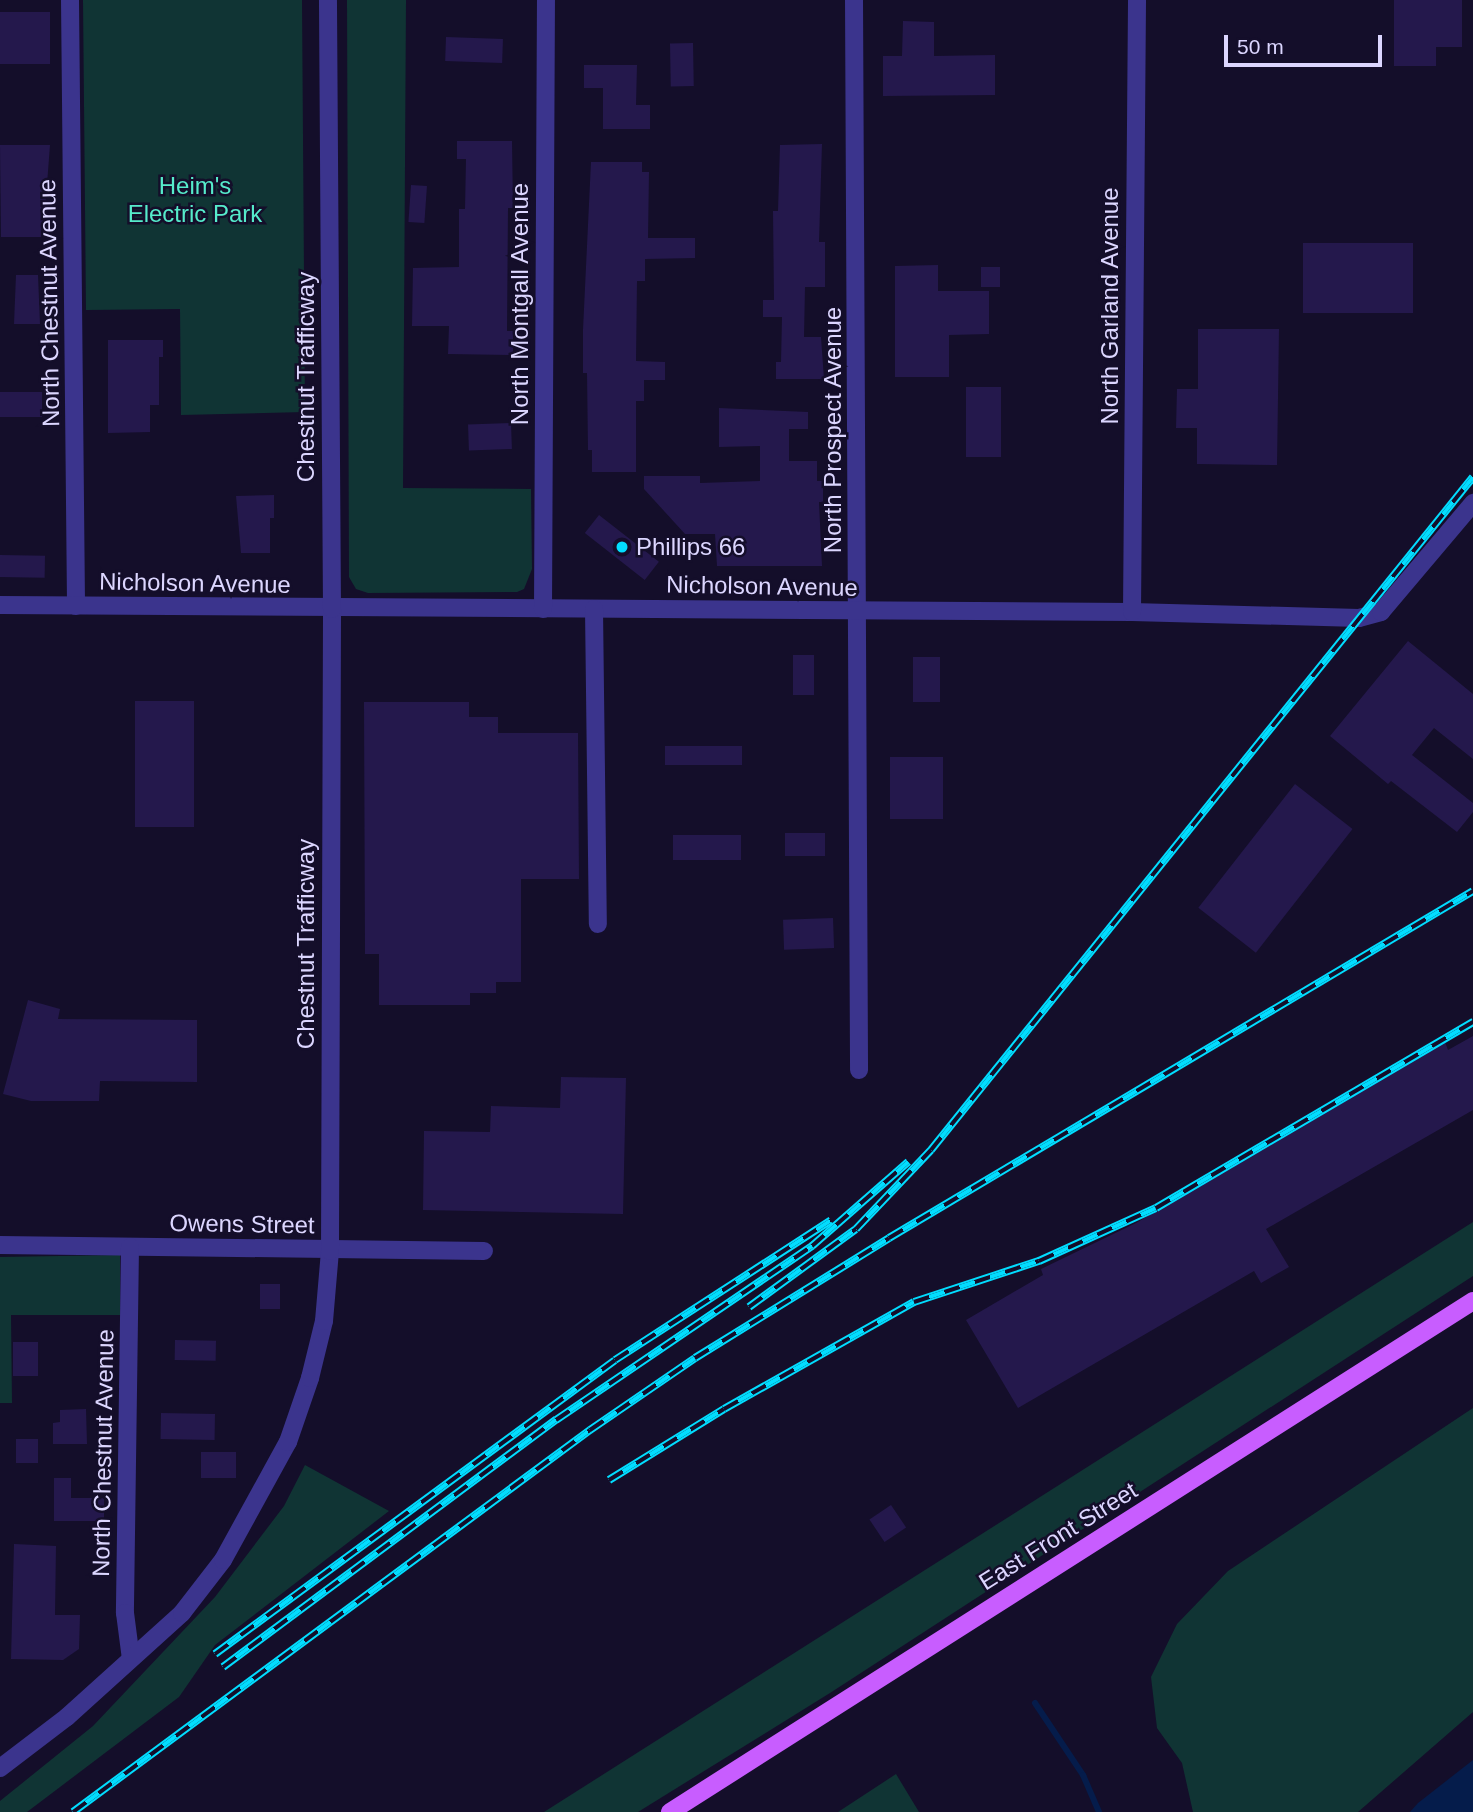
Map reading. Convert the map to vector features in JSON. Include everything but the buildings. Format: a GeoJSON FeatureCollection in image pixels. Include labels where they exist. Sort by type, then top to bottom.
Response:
{"type":"FeatureCollection","features":[{"type":"Feature","properties":{"kind":"main road","name":"East Front Street"},"geometry":{"type":"LineString","coordinates":[[670,1812],[1473,1301]]}},
{"type":"Feature","properties":{"kind":"street","name":"North Chestnut Avenue"},"geometry":{"type":"LineString","coordinates":[[70,0],[76,606]]}},
{"type":"Feature","properties":{"kind":"street","name":"Chestnut Trafficway"},"geometry":{"type":"LineString","coordinates":[[0,1768],[67,1717],[182,1613],[223,1560],[288,1442],[310,1378],[324,1321],[330,1251],[332,609],[328,0]]}},
{"type":"Feature","properties":{"kind":"street","name":"North Montgall Avenue"},"geometry":{"type":"LineString","coordinates":[[543,609],[546,0]]}},
{"type":"Feature","properties":{"kind":"street","name":"North Prospect Avenue"},"geometry":{"type":"LineString","coordinates":[[854,0],[859,612],[859,1070]]}},
{"type":"Feature","properties":{"kind":"street","name":"North Garland Avenue"},"geometry":{"type":"LineString","coordinates":[[1132,612],[1137,0]]}},
{"type":"Feature","properties":{"kind":"street","name":"Nicholson Avenue"},"geometry":{"type":"LineString","coordinates":[[0,605],[1132,612],[1359,618],[1381,612],[1473,503]]}},
{"type":"Feature","properties":{"kind":"street"},"geometry":{"type":"LineString","coordinates":[[594,609],[598,924]]}},
{"type":"Feature","properties":{"kind":"street","name":"Owens Street"},"geometry":{"type":"LineString","coordinates":[[0,1245],[484,1251]]}},
{"type":"Feature","properties":{"kind":"street","name":"North Chestnut Avenue"},"geometry":{"type":"LineString","coordinates":[[130,1247],[125,1613],[131,1659]]}},
{"type":"Feature","properties":{"kind":"green space","name":"Heim's Electric Park"},"geometry":{"type":"Polygon","coordinates":[[[83,0],[302,0],[305,412],[181,415],[180,309],[86,310],[83,0]]]}},
{"type":"Feature","properties":{"kind":"green space"},"geometry":{"type":"Polygon","coordinates":[[[347,0],[406,0],[403,488],[531,489],[532,569],[524,589],[517,592],[368,593],[356,589],[349,577],[347,0]]]}},
{"type":"Feature","properties":{"kind":"green space"},"geometry":{"type":"Polygon","coordinates":[[[1473,1222],[1473,1276],[830,1693],[638,1812],[544,1812],[1473,1222]]]}},
{"type":"Feature","properties":{"kind":"green space"},"geometry":{"type":"Polygon","coordinates":[[[120,1255],[120,1315],[11,1315],[12,1403],[0,1403],[0,1257],[120,1255]]]}},
{"type":"Feature","properties":{"kind":"green space"},"geometry":{"type":"Polygon","coordinates":[[[1473,1408],[1473,1712],[1358,1812],[1193,1812],[1182,1763],[1157,1728],[1151,1677],[1177,1624],[1228,1571],[1473,1408]]]}},
{"type":"Feature","properties":{"kind":"green space"},"geometry":{"type":"Polygon","coordinates":[[[305,1465],[389,1511],[215,1645],[179,1697],[27,1812],[0,1812],[0,1801],[93,1726],[215,1597],[284,1506],[305,1465]]]}},
{"type":"Feature","properties":{"kind":"green space"},"geometry":{"type":"Polygon","coordinates":[[[896,1774],[919,1812],[838,1812],[896,1774]]]}},
{"type":"Feature","properties":{"kind":"water"},"geometry":{"type":"Polygon","coordinates":[[[1473,1760],[1473,1812],[1410,1812],[1418,1803],[1473,1760]]]}},
{"type":"Feature","properties":{"kind":"waterway"},"geometry":{"type":"LineString","coordinates":[[1035,1703],[1083,1775],[1099,1812]]}},
{"type":"Feature","properties":{"kind":"railway"},"geometry":{"type":"LineString","coordinates":[[749,1307],[856,1229],[931,1150],[1473,477]]}},
{"type":"Feature","properties":{"kind":"railway"},"geometry":{"type":"LineString","coordinates":[[73,1812],[590,1430],[695,1358],[889,1238],[1473,891]]}},
{"type":"Feature","properties":{"kind":"railway"},"geometry":{"type":"LineString","coordinates":[[609,1480],[724,1409],[914,1302],[1039,1261],[1156,1208],[1473,1022]]}},
{"type":"Feature","properties":{"kind":"railway"},"geometry":{"type":"LineString","coordinates":[[223,1667],[556,1420],[812,1246],[908,1162]]}},
{"type":"Feature","properties":{"kind":"railway"},"geometry":{"type":"LineString","coordinates":[[215,1654],[615,1360],[831,1220]]}},
{"type":"Feature","properties":{"kind":"place","name":"Phillips 66"},"geometry":{"type":"Point","coordinates":[622,547]}}]}
